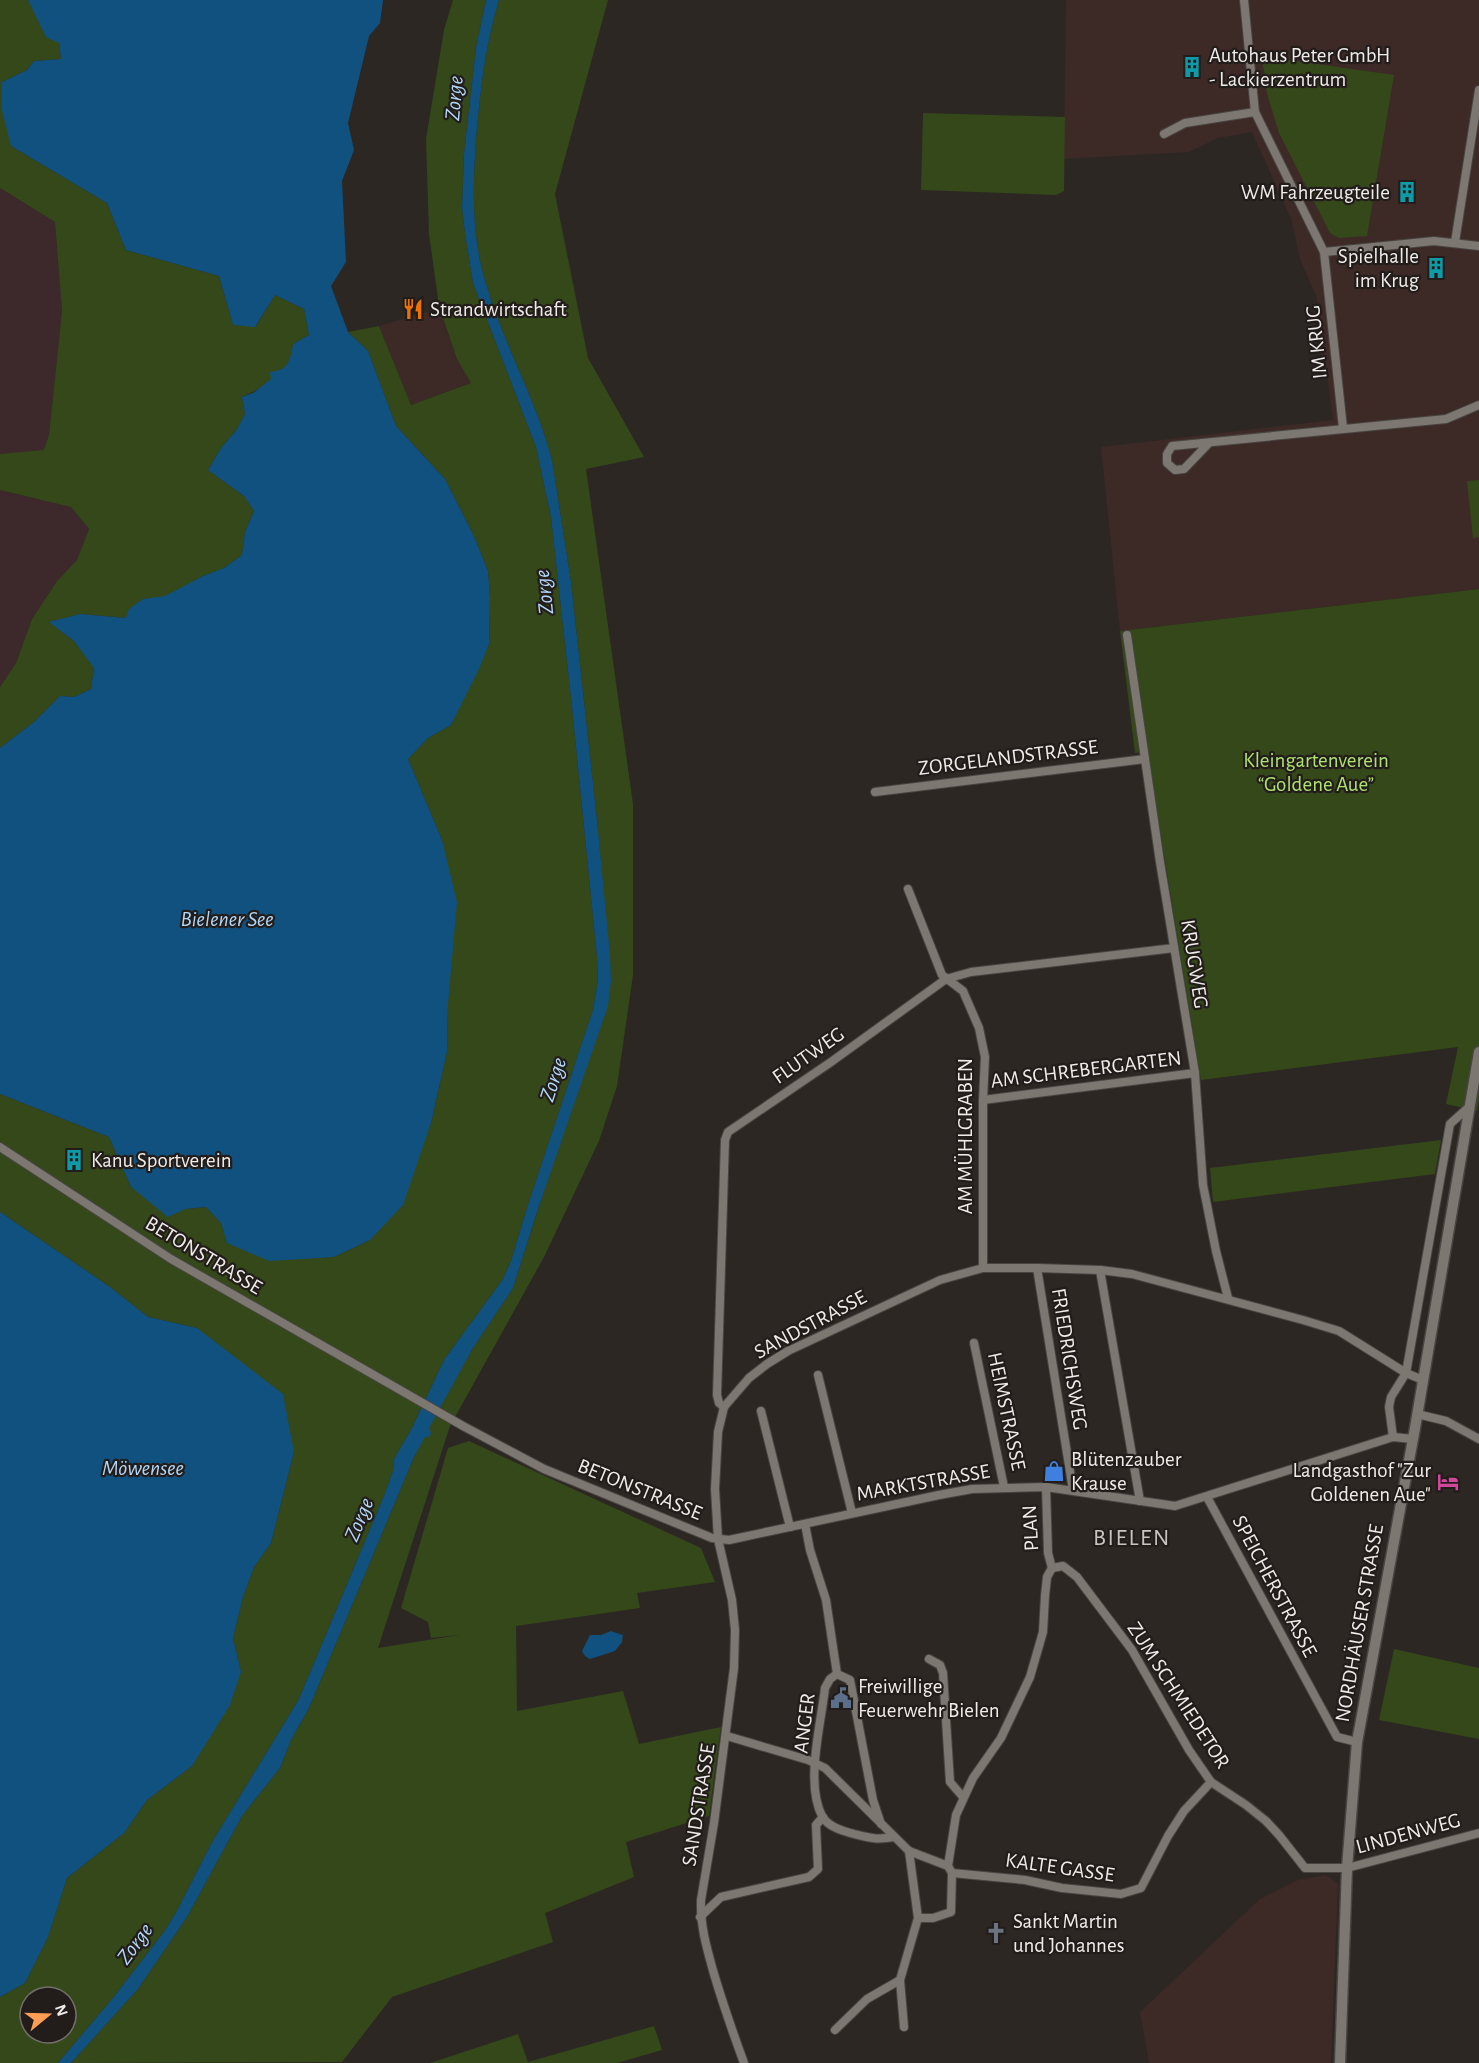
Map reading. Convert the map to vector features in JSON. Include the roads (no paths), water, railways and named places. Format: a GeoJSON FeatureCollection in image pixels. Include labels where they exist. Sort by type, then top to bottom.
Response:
{"type":"FeatureCollection","features":[{"type":"Feature","properties":{"kind":"main road","name":"NORDHÄUSER STRASSE"},"geometry":{"type":"LineString","coordinates":[[1340,2063],[1347,1868],[1357,1742],[1413,1439],[1479,1052]]}},
{"type":"Feature","properties":{"kind":"street","name":"IM KRUG"},"geometry":{"type":"LineString","coordinates":[[1244,0],[1255,112],[1324,252],[1343,428]]}},
{"type":"Feature","properties":{"kind":"street"},"geometry":{"type":"LineString","coordinates":[[1455,242],[1479,90]]}},
{"type":"Feature","properties":{"kind":"street"},"geometry":{"type":"LineString","coordinates":[[1164,134],[1185,123],[1255,112]]}},
{"type":"Feature","properties":{"kind":"street"},"geometry":{"type":"LineString","coordinates":[[1324,252],[1428,241],[1479,246]]}},
{"type":"Feature","properties":{"kind":"street"},"geometry":{"type":"LineString","coordinates":[[1209,443],[1184,469],[1175,470],[1167,463],[1167,454],[1172,447],[1343,428],[1446,419],[1479,405]]}},
{"type":"Feature","properties":{"kind":"street","name":"KRUGWEG"},"geometry":{"type":"LineString","coordinates":[[1127,635],[1195,1073],[1203,1185],[1228,1298]]}},
{"type":"Feature","properties":{"kind":"street","name":"ZORGELANDSTRASSE"},"geometry":{"type":"LineString","coordinates":[[875,792],[1145,759]]}},
{"type":"Feature","properties":{"kind":"street","name":"AM MÜHLGRABEN"},"geometry":{"type":"LineString","coordinates":[[908,889],[938,968],[946,980],[963,992],[979,1028],[986,1057],[983,1100],[983,1268]]}},
{"type":"Feature","properties":{"kind":"street","name":"FLUTWEG"},"geometry":{"type":"LineString","coordinates":[[724,1407],[719,1403],[717,1395],[725,1140],[728,1132],[946,980],[971,972],[1174,948]]}},
{"type":"Feature","properties":{"kind":"street","name":"AM SCHREBERGARTEN"},"geometry":{"type":"LineString","coordinates":[[983,1100],[1195,1073]]}},
{"type":"Feature","properties":{"kind":"street"},"geometry":{"type":"LineString","coordinates":[[1393,1437],[1389,1407],[1391,1397],[1406,1373],[1450,1124],[1470,1107]]}},
{"type":"Feature","properties":{"kind":"street","name":"BETONSTRASSE"},"geometry":{"type":"LineString","coordinates":[[0,1148],[171,1259],[453,1420],[544,1469],[718,1539]]}},
{"type":"Feature","properties":{"kind":"street","name":"SANDSTRASSE"},"geometry":{"type":"LineString","coordinates":[[744,2063],[727,2019],[702,1933],[700,1917],[727,1736],[734,1668],[735,1630],[732,1600],[718,1539],[716,1464],[718,1432],[724,1407],[748,1378],[788,1351],[940,1280],[983,1268],[1037,1268],[1100,1270],[1132,1274],[1228,1298],[1339,1331],[1406,1373],[1423,1380]]}},
{"type":"Feature","properties":{"kind":"street","name":"FRIEDRICHSWEG"},"geometry":{"type":"LineString","coordinates":[[1037,1268],[1073,1490]]}},
{"type":"Feature","properties":{"kind":"street"},"geometry":{"type":"LineString","coordinates":[[1100,1270],[1140,1500]]}},
{"type":"Feature","properties":{"kind":"street","name":"HEIMSTRASSE"},"geometry":{"type":"LineString","coordinates":[[974,1342],[1004,1487]]}},
{"type":"Feature","properties":{"kind":"street"},"geometry":{"type":"LineString","coordinates":[[818,1375],[852,1513]]}},
{"type":"Feature","properties":{"kind":"street"},"geometry":{"type":"LineString","coordinates":[[761,1411],[790,1527]]}},
{"type":"Feature","properties":{"kind":"street"},"geometry":{"type":"LineString","coordinates":[[1417,1414],[1446,1422],[1479,1439]]}},
{"type":"Feature","properties":{"kind":"street","name":"MARKTSTRASSE"},"geometry":{"type":"LineString","coordinates":[[718,1539],[729,1540],[972,1489],[1046,1487],[1174,1506],[1393,1437],[1413,1439]]}},
{"type":"Feature","properties":{"kind":"street","name":"PLAN"},"geometry":{"type":"LineString","coordinates":[[1046,1487],[1048,1553],[1052,1568]]}},
{"type":"Feature","properties":{"kind":"street","name":"SPEICHERSTRASSE"},"geometry":{"type":"LineString","coordinates":[[1207,1497],[1337,1737],[1357,1742]]}},
{"type":"Feature","properties":{"kind":"street","name":"ANGER"},"geometry":{"type":"LineString","coordinates":[[805,1524],[810,1550],[826,1600],[837,1674]]}},
{"type":"Feature","properties":{"kind":"street","name":"ZUM SCHMIEDETOR"},"geometry":{"type":"LineString","coordinates":[[1052,1568],[1063,1566],[1077,1577],[1125,1641],[1189,1750],[1211,1782],[1266,1821],[1280,1835],[1305,1868],[1347,1868]]}},
{"type":"Feature","properties":{"kind":"street"},"geometry":{"type":"LineString","coordinates":[[918,1918],[951,1912],[950,1870],[956,1815],[973,1778],[1001,1738],[1030,1677],[1043,1632],[1046,1587],[1052,1568]]}},
{"type":"Feature","properties":{"kind":"street"},"geometry":{"type":"LineString","coordinates":[[929,1659],[940,1665],[943,1673],[950,1782],[963,1797]]}},
{"type":"Feature","properties":{"kind":"street","name":"ANGER"},"geometry":{"type":"LineString","coordinates":[[837,1674],[830,1679],[825,1688],[814,1762],[834,1775],[909,1851]]}},
{"type":"Feature","properties":{"kind":"street","name":"ANGER"},"geometry":{"type":"LineString","coordinates":[[837,1674],[850,1680],[873,1800],[881,1824]]}},
{"type":"Feature","properties":{"kind":"street"},"geometry":{"type":"LineString","coordinates":[[727,1736],[814,1762],[814,1779],[822,1817],[830,1825],[843,1832],[878,1840],[894,1837]]}},
{"type":"Feature","properties":{"kind":"street","name":"KALTE GASSE"},"geometry":{"type":"LineString","coordinates":[[909,1851],[950,1870],[1025,1880],[1062,1888],[1121,1894],[1141,1888],[1167,1836],[1184,1811],[1211,1782]]}},
{"type":"Feature","properties":{"kind":"street"},"geometry":{"type":"LineString","coordinates":[[700,1917],[721,1897],[808,1877],[818,1869],[816,1825],[822,1817]]}},
{"type":"Feature","properties":{"kind":"street","name":"LINDENWEG"},"geometry":{"type":"LineString","coordinates":[[1347,1868],[1479,1833]]}},
{"type":"Feature","properties":{"kind":"street"},"geometry":{"type":"LineString","coordinates":[[904,2027],[900,1980],[918,1918],[909,1851]]}},
{"type":"Feature","properties":{"kind":"street"},"geometry":{"type":"LineString","coordinates":[[835,2030],[867,1999],[900,1980]]}},
{"type":"Feature","properties":{"kind":"water","name":"Bielener See"},"geometry":{"type":"Polygon","coordinates":[[[28,0],[383,0],[380,23],[369,36],[348,123],[354,150],[342,181],[346,262],[331,286],[348,332],[368,351],[396,426],[445,479],[474,536],[488,571],[489,644],[451,725],[428,738],[408,759],[442,840],[457,902],[448,1004],[447,1052],[431,1123],[403,1205],[370,1240],[334,1257],[269,1261],[227,1243],[221,1223],[206,1207],[185,1209],[168,1217],[131,1187],[109,1137],[0,1094],[0,748],[34,722],[60,696],[74,697],[91,689],[94,668],[74,641],[49,622],[80,614],[126,618],[129,609],[143,599],[165,596],[224,568],[242,555],[245,532],[254,511],[244,496],[208,470],[245,414],[242,397],[253,393],[271,379],[270,372],[285,367],[288,364],[293,344],[309,335],[304,309],[275,295],[255,327],[233,325],[219,276],[126,250],[107,203],[11,146],[2,110],[2,82],[27,70],[34,61],[61,59],[59,43],[46,37],[28,0]]]}},
{"type":"Feature","properties":{"kind":"water"},"geometry":{"type":"Polygon","coordinates":[[[486,0],[499,0],[490,35],[479,104],[474,192],[475,228],[480,263],[492,303],[537,414],[552,460],[571,582],[597,820],[610,955],[611,981],[608,1006],[513,1288],[473,1348],[429,1428],[431,1433],[429,1437],[425,1437],[414,1457],[309,1708],[291,1740],[280,1768],[242,1816],[187,1917],[138,1989],[71,2063],[58,2063],[73,2045],[78,2045],[78,2039],[166,1929],[211,1844],[299,1699],[384,1496],[393,1471],[394,1459],[412,1428],[444,1360],[503,1279],[511,1261],[593,1010],[598,980],[597,957],[551,517],[536,447],[473,283],[465,233],[462,208],[464,154],[476,48],[486,0]]]}},
{"type":"Feature","properties":{"kind":"water","name":"Möwensee"},"geometry":{"type":"Polygon","coordinates":[[[0,1212],[110,1287],[148,1317],[197,1328],[283,1394],[294,1452],[271,1543],[254,1567],[243,1597],[233,1638],[241,1672],[230,1705],[192,1766],[147,1800],[124,1833],[67,1878],[48,1937],[25,1983],[0,1997],[0,1212]]]}},
{"type":"Feature","properties":{"kind":"water"},"geometry":{"type":"Polygon","coordinates":[[[611,1631],[623,1634],[622,1642],[615,1651],[590,1659],[585,1656],[582,1651],[590,1635],[601,1635],[611,1631]]]}},
{"type":"Feature","properties":{"kind":"place","name":"Autohaus Peter GmbH - Lackierzentrum"},"geometry":{"type":"Point","coordinates":[1192,67]}},
{"type":"Feature","properties":{"kind":"place","name":"WM Fahrzeugteile"},"geometry":{"type":"Point","coordinates":[1407,192]}},
{"type":"Feature","properties":{"kind":"place","name":"Spielhalle im Krug"},"geometry":{"type":"Point","coordinates":[1436,268]}},
{"type":"Feature","properties":{"kind":"place","name":"Strandwirtschaft"},"geometry":{"type":"Point","coordinates":[413,309]}},
{"type":"Feature","properties":{"kind":"place","name":"Kanu Sportverein"},"geometry":{"type":"Point","coordinates":[74,1160]}},
{"type":"Feature","properties":{"kind":"place","name":"Blütenzauber Krause"},"geometry":{"type":"Point","coordinates":[1054,1471]}},
{"type":"Feature","properties":{"kind":"place","name":"Landgasthof \"Zur Goldenen Aue\""},"geometry":{"type":"Point","coordinates":[1448,1482]}},
{"type":"Feature","properties":{"kind":"place","name":"Freiwillige Feuerwehr Bielen"},"geometry":{"type":"Point","coordinates":[841,1698]}},
{"type":"Feature","properties":{"kind":"place","name":"Sankt Martin und Johannes"},"geometry":{"type":"Point","coordinates":[996,1933]}},
{"type":"Feature","properties":{"kind":"district","name":"BIELEN"},"geometry":{"type":"Point","coordinates":[1132,1537]}},
{"type":"Feature","properties":{"kind":"water label","name":"Zorge"},"geometry":{"type":"Point","coordinates":[453,98]}},
{"type":"Feature","properties":{"kind":"water label","name":"Zorge"},"geometry":{"type":"Point","coordinates":[543,592]}},
{"type":"Feature","properties":{"kind":"water label","name":"Zorge"},"geometry":{"type":"Point","coordinates":[552,1079]}},
{"type":"Feature","properties":{"kind":"water label","name":"Zorge"},"geometry":{"type":"Point","coordinates":[358,1519]}},
{"type":"Feature","properties":{"kind":"water label","name":"Zorge"},"geometry":{"type":"Point","coordinates":[134,1943]}},
{"type":"Feature","properties":{"kind":"park label","name":"Kleingartenverein “Goldene Aue”"},"geometry":{"type":"Point","coordinates":[1316,772]}}]}
